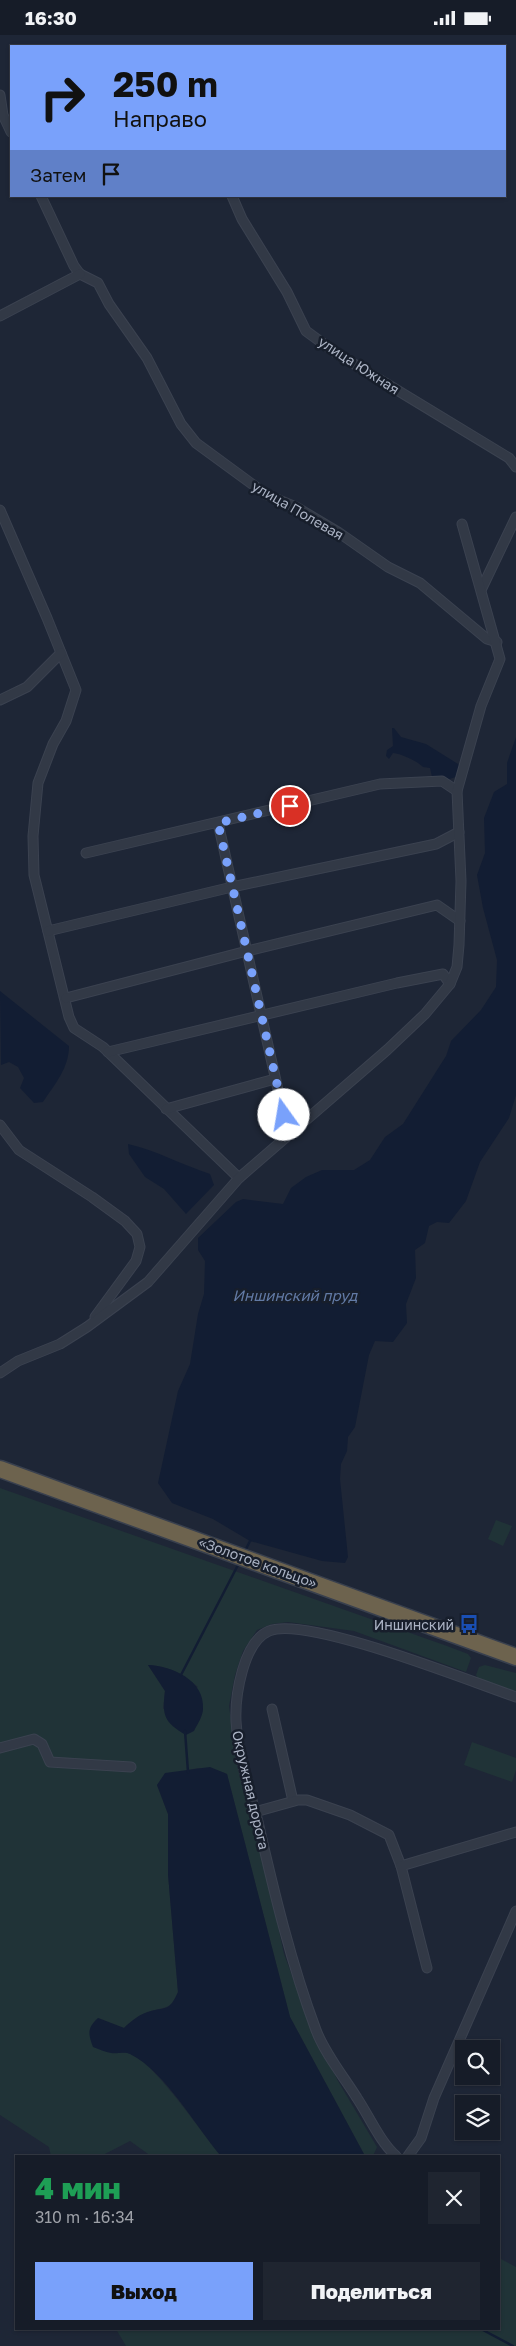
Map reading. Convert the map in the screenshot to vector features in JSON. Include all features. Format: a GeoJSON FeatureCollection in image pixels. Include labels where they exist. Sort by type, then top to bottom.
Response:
{"type":"FeatureCollection","features":[{"type":"Feature","properties":{"kind":"highway","name":"«Золотое кольцо»"},"geometry":{"type":"LineString","coordinates":[[0,1469],[516,1657]]}},
{"type":"Feature","properties":{"kind":"street"},"geometry":{"type":"LineString","coordinates":[[0,95],[3,115],[10,130]]}},
{"type":"Feature","properties":{"kind":"street"},"geometry":{"type":"LineString","coordinates":[[0,316],[80,274],[42,197]]}},
{"type":"Feature","properties":{"kind":"street","name":"улица Южная"},"geometry":{"type":"LineString","coordinates":[[232,197],[242,219],[287,292],[306,331],[336,353],[509,457],[516,467]]}},
{"type":"Feature","properties":{"kind":"street","name":"улица Полевая"},"geometry":{"type":"LineString","coordinates":[[80,274],[98,283],[109,304],[147,358],[180,424],[196,443],[267,495],[296,507],[343,535],[388,567],[420,583],[487,639],[497,642]]}},
{"type":"Feature","properties":{"kind":"street"},"geometry":{"type":"LineString","coordinates":[[0,510],[61,653],[75,692],[66,721],[53,744],[38,783],[33,836],[34,875],[66,998],[69,1017],[74,1027],[108,1052],[238,1178]]}},
{"type":"Feature","properties":{"kind":"street"},"geometry":{"type":"LineString","coordinates":[[482,588],[516,517]]}},
{"type":"Feature","properties":{"kind":"street"},"geometry":{"type":"LineString","coordinates":[[0,1373],[18,1361],[60,1344],[87,1327],[148,1282],[238,1178],[387,1050],[425,1014],[450,984],[457,967],[460,921],[457,791],[480,706],[500,659],[482,588],[462,523]]}},
{"type":"Feature","properties":{"kind":"street"},"geometry":{"type":"LineString","coordinates":[[0,700],[26,687],[61,653]]}},
{"type":"Feature","properties":{"kind":"street"},"geometry":{"type":"LineString","coordinates":[[86,853],[380,784],[442,781],[457,791]]}},
{"type":"Feature","properties":{"kind":"street"},"geometry":{"type":"LineString","coordinates":[[218,823],[288,1134]]}},
{"type":"Feature","properties":{"kind":"street"},"geometry":{"type":"LineString","coordinates":[[48,931],[232,887],[436,844],[459,832]]}},
{"type":"Feature","properties":{"kind":"street"},"geometry":{"type":"LineString","coordinates":[[66,998],[246,951],[437,905],[460,921]]}},
{"type":"Feature","properties":{"kind":"street"},"geometry":{"type":"LineString","coordinates":[[108,1052],[443,974],[450,984]]}},
{"type":"Feature","properties":{"kind":"street"},"geometry":{"type":"LineString","coordinates":[[166,1109],[275,1079]]}},
{"type":"Feature","properties":{"kind":"street"},"geometry":{"type":"LineString","coordinates":[[0,1125],[19,1149],[92,1197],[125,1221],[137,1234],[140,1247],[136,1261],[87,1327]]}},
{"type":"Feature","properties":{"kind":"street","name":"Окружная дорога"},"geometry":{"type":"LineString","coordinates":[[395,2155],[378,2131],[317,2033],[284,1931],[241,1754],[236,1708],[238,1687],[247,1658],[257,1641],[269,1631],[285,1629],[352,1641],[516,1697]]}},
{"type":"Feature","properties":{"kind":"street"},"geometry":{"type":"LineString","coordinates":[[272,1709],[293,1801]]}},
{"type":"Feature","properties":{"kind":"street"},"geometry":{"type":"LineString","coordinates":[[0,1748],[34,1739],[42,1744],[50,1762],[131,1767]]}},
{"type":"Feature","properties":{"kind":"street"},"geometry":{"type":"LineString","coordinates":[[255,1812],[293,1801],[316,1801],[389,1835],[401,1866],[427,1968]]}},
{"type":"Feature","properties":{"kind":"street"},"geometry":{"type":"LineString","coordinates":[[401,1866],[516,1832]]}},
{"type":"Feature","properties":{"kind":"street"},"geometry":{"type":"LineString","coordinates":[[409,2155],[421,2138],[434,2098],[516,1911]]}},
{"type":"Feature","properties":{"kind":"green space"},"geometry":{"type":"Polygon","coordinates":[[[0,1488],[447,1646],[468,1654],[471,1658],[466,1672],[354,1631],[288,1622],[272,1624],[257,1630],[243,1651],[235,1675],[229,1706],[237,1765],[267,1875],[284,1954],[313,2032],[338,2081],[377,2147],[373,2155],[364,2155],[290,2017],[227,1774],[207,1768],[191,1769],[157,1785],[168,1814],[168,1874],[178,1992],[170,2005],[143,2014],[124,2028],[98,2018],[112,2053],[128,2053],[138,2058],[150,2068],[177,2099],[220,2155],[150,2155],[130,2141],[103,2155],[51,2155],[49,2147],[0,2115],[0,1488]],[[148,1665],[165,1691],[163,1709],[198,1687],[175,1671],[148,1665]]]}},
{"type":"Feature","properties":{"kind":"green space"},"geometry":{"type":"Polygon","coordinates":[[[496,1520],[512,1526],[503,1546],[488,1539],[496,1520]]]}},
{"type":"Feature","properties":{"kind":"green space"},"geometry":{"type":"Polygon","coordinates":[[[485,1665],[516,1673],[516,1692],[478,1679],[476,1675],[479,1667],[485,1665]]]}},
{"type":"Feature","properties":{"kind":"green space"},"geometry":{"type":"Polygon","coordinates":[[[472,1742],[516,1758],[516,1770],[512,1782],[464,1765],[472,1742]]]}},
{"type":"Feature","properties":{"kind":"green space"},"geometry":{"type":"Polygon","coordinates":[[[500,2259],[516,2267],[516,2346],[126,2346],[117,2330],[500,2330],[500,2259]]]}},
{"type":"Feature","properties":{"kind":"water"},"geometry":{"type":"Polygon","coordinates":[[[392,728],[401,737],[426,744],[458,764],[461,767],[458,776],[444,781],[432,777],[430,768],[423,767],[405,756],[393,753],[389,759],[386,756],[387,750],[393,746],[392,728]]]}},
{"type":"Feature","properties":{"kind":"water","name":"Иншинский пруд"},"geometry":{"type":"Polygon","coordinates":[[[516,737],[516,1095],[509,1118],[480,1162],[466,1201],[449,1223],[437,1222],[429,1226],[425,1243],[415,1250],[416,1278],[406,1304],[407,1323],[393,1342],[375,1341],[369,1355],[355,1427],[348,1437],[347,1451],[341,1464],[340,1479],[348,1557],[345,1563],[322,1561],[250,1541],[213,1519],[172,1503],[158,1483],[178,1391],[190,1364],[198,1314],[204,1294],[205,1261],[198,1250],[198,1238],[236,1202],[243,1199],[283,1204],[291,1188],[306,1177],[322,1170],[354,1170],[370,1160],[385,1137],[403,1124],[446,1056],[451,1041],[481,1010],[496,987],[497,960],[483,908],[477,875],[485,853],[484,818],[494,792],[507,784],[507,763],[516,737]]]}},
{"type":"Feature","properties":{"kind":"water"},"geometry":{"type":"Polygon","coordinates":[[[0,991],[69,1046],[64,1069],[43,1102],[34,1103],[20,1088],[24,1078],[18,1067],[9,1062],[1,1065],[0,991]]]}},
{"type":"Feature","properties":{"kind":"water"},"geometry":{"type":"Polygon","coordinates":[[[128,1144],[149,1150],[210,1174],[214,1185],[186,1214],[164,1189],[145,1177],[129,1154],[128,1144]]]}},
{"type":"Feature","properties":{"kind":"water"},"geometry":{"type":"Polygon","coordinates":[[[148,1665],[167,1668],[176,1672],[193,1683],[199,1690],[203,1712],[194,1731],[186,1735],[169,1722],[164,1707],[165,1691],[148,1665]]]}},
{"type":"Feature","properties":{"kind":"water"},"geometry":{"type":"Polygon","coordinates":[[[210,1767],[227,1774],[290,2017],[364,2155],[220,2155],[168,2086],[143,2062],[128,2053],[111,2053],[93,2047],[90,2038],[90,2028],[98,2018],[124,2028],[143,2014],[168,2007],[178,1992],[168,1874],[168,1814],[157,1785],[165,1773],[210,1767]]]}},
{"type":"Feature","properties":{"kind":"waterway"},"geometry":{"type":"LineString","coordinates":[[245,1551],[250,1541]]}},
{"type":"Feature","properties":{"kind":"waterway"},"geometry":{"type":"LineString","coordinates":[[181,1675],[239,1563]]}},
{"type":"Feature","properties":{"kind":"waterway"},"geometry":{"type":"LineString","coordinates":[[185,1731],[188,1772]]}},
{"type":"Feature","properties":{"kind":"waterway"},"geometry":{"type":"LineString","coordinates":[[483,2330],[513,2346]]}},
{"type":"Feature","properties":{"kind":"place","name":"Иншинский"},"geometry":{"type":"Point","coordinates":[469,1624]}},
{"type":"Feature","properties":{"kind":"route"},"geometry":{"type":"LineString","coordinates":[[284,1115],[218,823],[290,806]]}}]}
